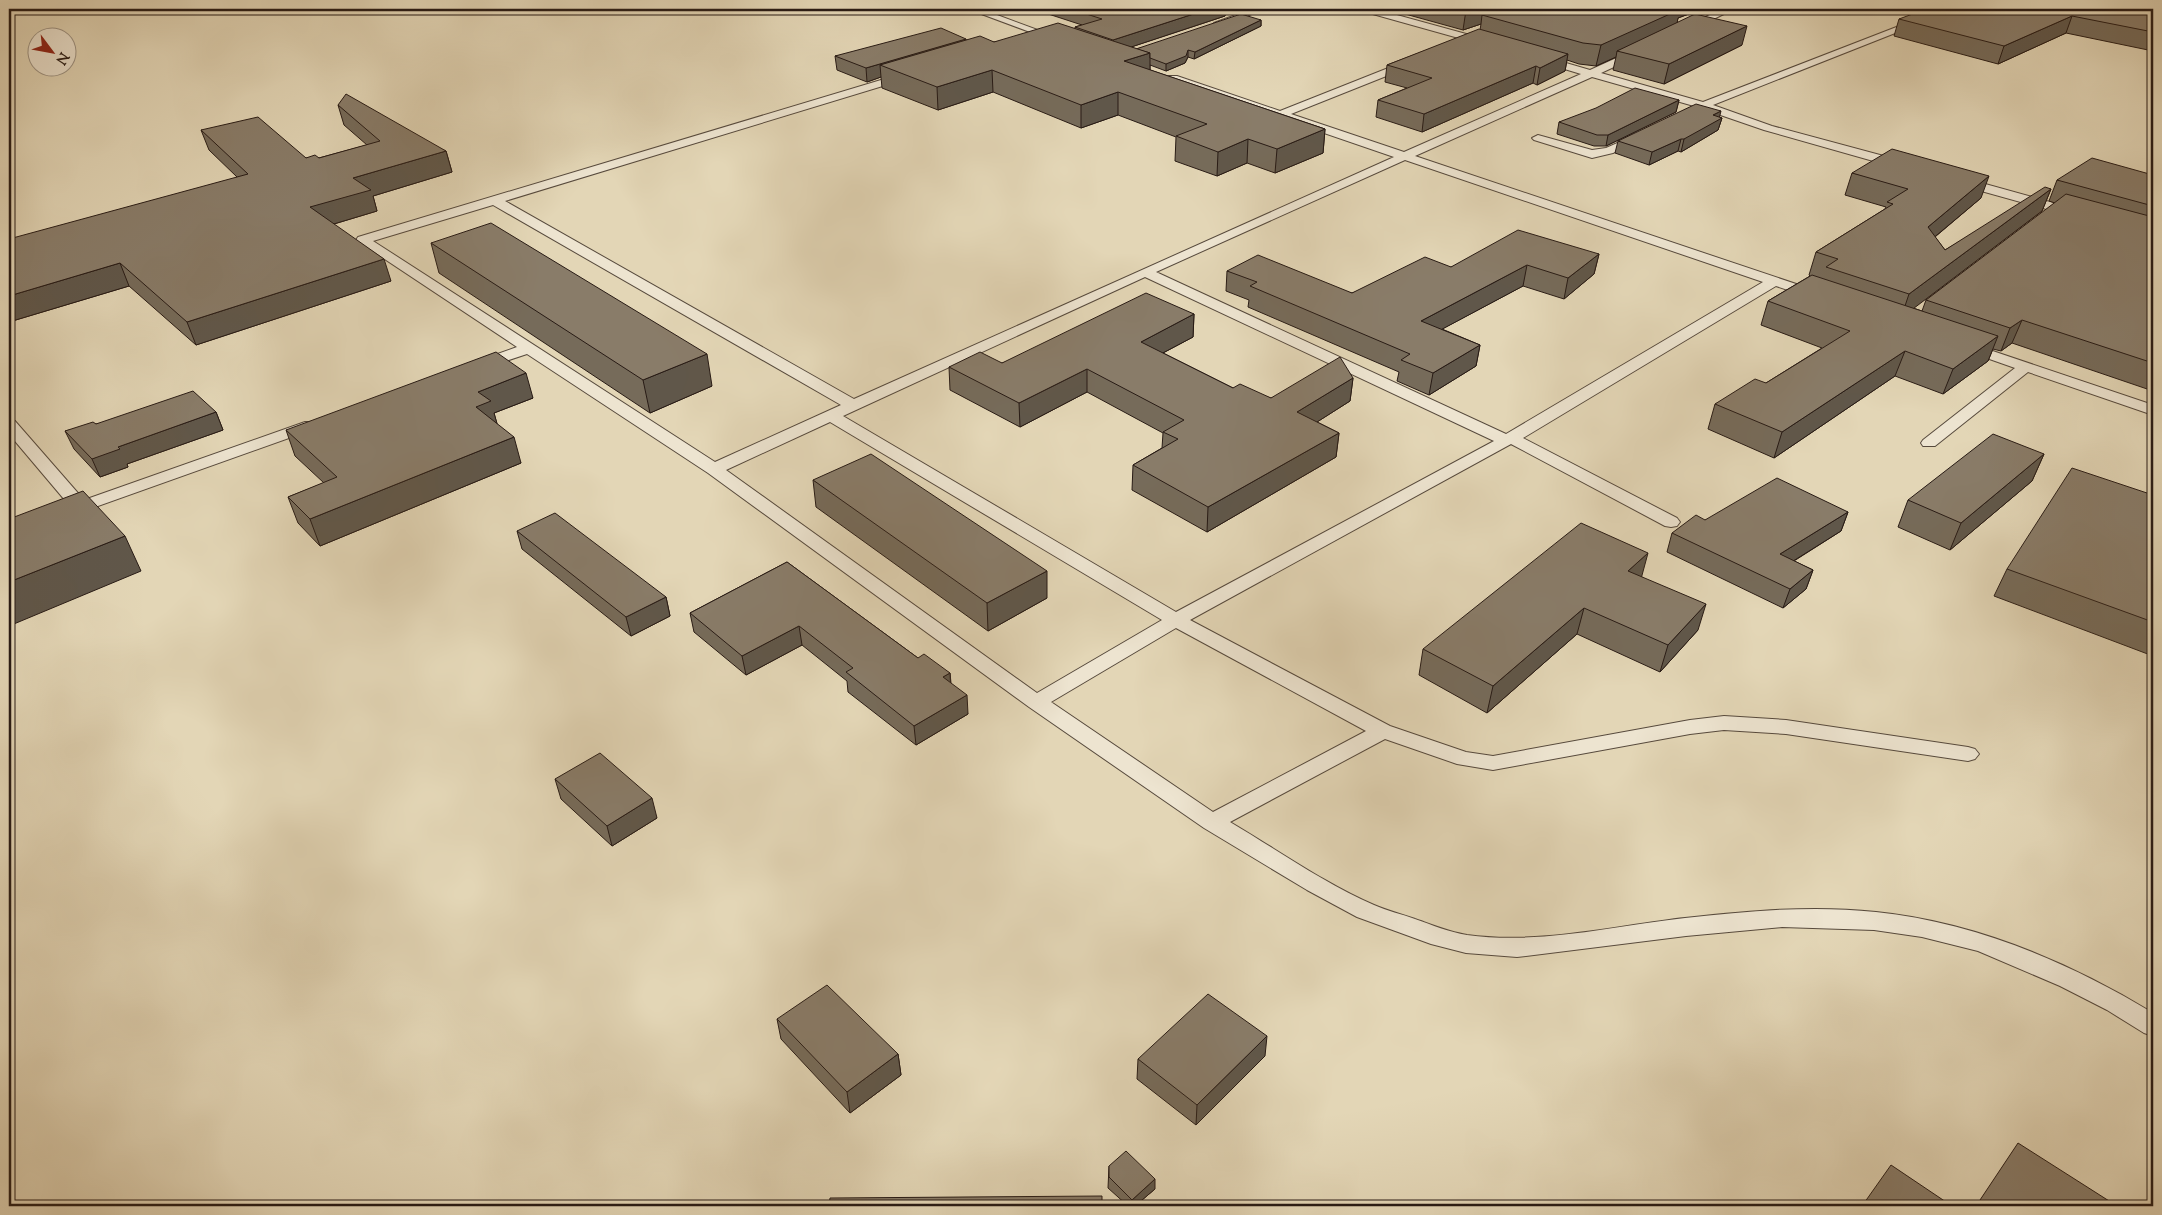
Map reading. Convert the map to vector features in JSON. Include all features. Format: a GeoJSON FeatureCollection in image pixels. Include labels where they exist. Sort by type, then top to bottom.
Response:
{"type":"FeatureCollection","features":[{"type":"Feature","properties":{"kind":"lane"},"geometry":{"type":"LineString","coordinates":[[973,9],[1069,43]]}},
{"type":"Feature","properties":{"kind":"lane"},"geometry":{"type":"LineString","coordinates":[[1205,27],[1260,9]]}},
{"type":"Feature","properties":{"kind":"lane"},"geometry":{"type":"LineString","coordinates":[[1365,9],[1470,35],[1499,46]]}},
{"type":"Feature","properties":{"kind":"lane"},"geometry":{"type":"LineString","coordinates":[[1678,33],[1729,9]]}},
{"type":"Feature","properties":{"kind":"lane"},"geometry":{"type":"LineString","coordinates":[[1685,113],[1951,9]]}},
{"type":"Feature","properties":{"kind":"lane"},"geometry":{"type":"LineString","coordinates":[[1023,40],[1042,34]]}},
{"type":"Feature","properties":{"kind":"lane"},"geometry":{"type":"LineString","coordinates":[[1453,46],[1470,35]]}},
{"type":"Feature","properties":{"kind":"lane"},"geometry":{"type":"LineString","coordinates":[[714,469],[1145,272],[1403,156],[1593,74],[1644,49]]}},
{"type":"Feature","properties":{"kind":"lane"},"geometry":{"type":"LineString","coordinates":[[1527,55],[1702,105],[1768,128],[1912,168]]}},
{"type":"Feature","properties":{"kind":"lane"},"geometry":{"type":"LineString","coordinates":[[1281,114],[1416,60]]}},
{"type":"Feature","properties":{"kind":"lane"},"geometry":{"type":"LineString","coordinates":[[920,72],[363,240],[714,469],[1036,702],[1212,822],[1314,884],[1365,911],[1415,930],[1466,944],[1517,948],[1686,927],[1782,918],[1874,921],[1922,928],[1983,943],[2069,979],[2116,1002],[2153,1026]]}},
{"type":"Feature","properties":{"kind":"lane"},"geometry":{"type":"LineString","coordinates":[[1160,74],[1829,300]]}},
{"type":"Feature","properties":{"kind":"lane"},"geometry":{"type":"LineString","coordinates":[[1538,138],[1592,154],[1609,152],[1651,130]]}},
{"type":"Feature","properties":{"kind":"lane"},"geometry":{"type":"LineString","coordinates":[[1951,178],[2083,215]]}},
{"type":"Feature","properties":{"kind":"lane"},"geometry":{"type":"LineString","coordinates":[[496,201],[854,406]]}},
{"type":"Feature","properties":{"kind":"lane"},"geometry":{"type":"LineString","coordinates":[[2041,219],[2056,208]]}},
{"type":"Feature","properties":{"kind":"lane"},"geometry":{"type":"LineString","coordinates":[[1145,272],[1508,439],[1671,522]]}},
{"type":"Feature","properties":{"kind":"lane"},"geometry":{"type":"LineString","coordinates":[[1036,702],[1176,620],[1508,439],[1773,282]]}},
{"type":"Feature","properties":{"kind":"lane"},"geometry":{"type":"LineString","coordinates":[[1951,341],[2153,410]]}},
{"type":"Feature","properties":{"kind":"lane"},"geometry":{"type":"LineString","coordinates":[[463,371],[529,348]]}},
{"type":"Feature","properties":{"kind":"lane"},"geometry":{"type":"LineString","coordinates":[[1929,443],[2026,367]]}},
{"type":"Feature","properties":{"kind":"lane"},"geometry":{"type":"LineString","coordinates":[[832,416],[1176,620],[1383,731],[1464,759],[1493,762],[1521,760],[1690,727],[1730,723],[1786,727],[1968,754]]}},
{"type":"Feature","properties":{"kind":"lane"},"geometry":{"type":"LineString","coordinates":[[53,517],[323,421]]}},
{"type":"Feature","properties":{"kind":"lane"},"geometry":{"type":"LineString","coordinates":[[9,424],[80,507]]}},
{"type":"Feature","properties":{"kind":"lane"},"geometry":{"type":"LineString","coordinates":[[1212,822],[1383,731]]}},
{"type":"Feature","properties":{"kind":"building"},"geometry":{"type":"Polygon","coordinates":[[[1071,9],[1209,9],[1113,40],[1075,27],[1102,19],[1071,9]]]}},
{"type":"Feature","properties":{"kind":"building"},"geometry":{"type":"Polygon","coordinates":[[[1499,9],[1681,9],[1601,45],[1583,43],[1482,15],[1499,9]]]}},
{"type":"Feature","properties":{"kind":"building"},"geometry":{"type":"Polygon","coordinates":[[[1926,9],[1973,9],[1988,12],[1994,9],[2153,9],[2153,32],[2072,16],[2004,46],[1899,19],[1926,9]]]}},
{"type":"Feature","properties":{"kind":"building"},"geometry":{"type":"Polygon","coordinates":[[[1241,14],[1261,20],[1195,52],[1188,50],[1186,56],[1166,64],[1150,58],[1150,53],[1136,49],[1241,14]]]}},
{"type":"Feature","properties":{"kind":"building"},"geometry":{"type":"Polygon","coordinates":[[[1695,14],[1747,26],[1669,64],[1617,51],[1695,14]]]}},
{"type":"Feature","properties":{"kind":"building"},"geometry":{"type":"Polygon","coordinates":[[[1058,23],[1150,53],[1124,61],[1325,129],[1277,149],[1248,139],[1218,152],[1176,136],[1207,124],[1118,92],[1081,105],[992,70],[937,87],[880,65],[980,36],[994,42],[1058,23]]]}},
{"type":"Feature","properties":{"kind":"building"},"geometry":{"type":"Polygon","coordinates":[[[941,28],[966,39],[866,68],[835,56],[941,28]]]}},
{"type":"Feature","properties":{"kind":"building"},"geometry":{"type":"Polygon","coordinates":[[[1479,29],[1568,54],[1540,68],[1536,66],[1424,114],[1378,100],[1432,78],[1387,65],[1479,29]]]}},
{"type":"Feature","properties":{"kind":"building"},"geometry":{"type":"Polygon","coordinates":[[[1635,88],[1679,100],[1608,135],[1597,135],[1559,122],[1596,108],[1635,88]]]}},
{"type":"Feature","properties":{"kind":"building"},"geometry":{"type":"Polygon","coordinates":[[[346,94],[446,151],[353,178],[371,190],[310,207],[384,259],[187,322],[120,263],[9,296],[9,239],[248,174],[201,130],[258,117],[306,158],[315,155],[319,158],[380,141],[338,105],[346,94]]]}},
{"type":"Feature","properties":{"kind":"building"},"geometry":{"type":"Polygon","coordinates":[[[1696,104],[1721,111],[1713,115],[1722,118],[1684,139],[1652,152],[1618,141],[1696,104]]]}},
{"type":"Feature","properties":{"kind":"building"},"geometry":{"type":"Polygon","coordinates":[[[1892,149],[1989,176],[1928,227],[1945,250],[2045,187],[2051,189],[1909,294],[1826,267],[1838,259],[1816,252],[1893,204],[1887,202],[1908,189],[1852,173],[1892,149]]]}},
{"type":"Feature","properties":{"kind":"building"},"geometry":{"type":"Polygon","coordinates":[[[2092,158],[2153,175],[2153,206],[2057,180],[2092,158]]]}},
{"type":"Feature","properties":{"kind":"building"},"geometry":{"type":"Polygon","coordinates":[[[2066,194],[2153,217],[2153,363],[2022,320],[2010,328],[1926,300],[2066,194]]]}},
{"type":"Feature","properties":{"kind":"building"},"geometry":{"type":"Polygon","coordinates":[[[491,223],[707,354],[643,380],[431,243],[491,223]]]}},
{"type":"Feature","properties":{"kind":"building"},"geometry":{"type":"Polygon","coordinates":[[[1518,230],[1599,254],[1568,278],[1527,265],[1421,321],[1480,345],[1433,373],[1401,360],[1410,354],[1250,286],[1257,282],[1227,271],[1258,255],[1352,293],[1425,257],[1451,267],[1518,230]]]}},
{"type":"Feature","properties":{"kind":"building"},"geometry":{"type":"Polygon","coordinates":[[[1812,275],[1998,336],[1953,369],[1905,351],[1782,432],[1715,404],[1755,379],[1766,383],[1850,331],[1768,301],[1812,275]]]}},
{"type":"Feature","properties":{"kind":"building"},"geometry":{"type":"Polygon","coordinates":[[[1146,293],[1194,314],[1141,342],[1233,388],[1240,384],[1271,398],[1340,357],[1353,378],[1297,412],[1339,433],[1208,507],[1133,465],[1178,439],[1163,432],[1184,420],[1087,369],[1019,403],[949,367],[980,352],[1002,363],[1146,293]]]}},
{"type":"Feature","properties":{"kind":"building"},"geometry":{"type":"Polygon","coordinates":[[[496,352],[526,373],[478,392],[491,401],[476,407],[514,437],[310,519],[288,497],[337,477],[286,430],[496,352]]]}},
{"type":"Feature","properties":{"kind":"building"},"geometry":{"type":"Polygon","coordinates":[[[193,391],[216,412],[118,447],[120,449],[92,459],[65,431],[93,422],[96,424],[193,391]]]}},
{"type":"Feature","properties":{"kind":"building"},"geometry":{"type":"Polygon","coordinates":[[[1993,434],[2044,454],[1961,523],[1908,500],[1993,434]]]}},
{"type":"Feature","properties":{"kind":"building"},"geometry":{"type":"Polygon","coordinates":[[[871,454],[1047,571],[987,603],[813,480],[871,454]]]}},
{"type":"Feature","properties":{"kind":"building"},"geometry":{"type":"Polygon","coordinates":[[[2072,468],[2153,495],[2153,622],[2007,569],[2072,468]]]}},
{"type":"Feature","properties":{"kind":"building"},"geometry":{"type":"Polygon","coordinates":[[[1777,478],[1848,512],[1780,554],[1813,570],[1790,589],[1672,533],[1696,515],[1705,520],[1777,478]]]}},
{"type":"Feature","properties":{"kind":"building"},"geometry":{"type":"Polygon","coordinates":[[[83,491],[125,536],[9,582],[9,519],[83,491]]]}},
{"type":"Feature","properties":{"kind":"building"},"geometry":{"type":"Polygon","coordinates":[[[555,513],[666,597],[626,617],[517,531],[555,513]]]}},
{"type":"Feature","properties":{"kind":"building"},"geometry":{"type":"Polygon","coordinates":[[[1581,523],[1648,553],[1628,571],[1706,604],[1668,645],[1584,608],[1493,686],[1423,649],[1581,523]]]}},
{"type":"Feature","properties":{"kind":"building"},"geometry":{"type":"Polygon","coordinates":[[[787,562],[918,658],[924,654],[950,673],[943,677],[967,695],[914,726],[846,672],[853,668],[799,626],[742,656],[690,613],[787,562]]]}},
{"type":"Feature","properties":{"kind":"building"},"geometry":{"type":"Polygon","coordinates":[[[600,753],[652,798],[607,826],[555,779],[600,753]]]}},
{"type":"Feature","properties":{"kind":"building"},"geometry":{"type":"Polygon","coordinates":[[[827,985],[898,1054],[847,1092],[777,1019],[827,985]]]}},
{"type":"Feature","properties":{"kind":"building"},"geometry":{"type":"Polygon","coordinates":[[[1208,994],[1267,1036],[1197,1105],[1138,1059],[1208,994]]]}},
{"type":"Feature","properties":{"kind":"building"},"geometry":{"type":"Polygon","coordinates":[[[2018,1143],[2117,1206],[1976,1206],[2018,1143]]]}},
{"type":"Feature","properties":{"kind":"building"},"geometry":{"type":"Polygon","coordinates":[[[1126,1151],[1155,1179],[1132,1200],[1109,1177],[1109,1166],[1126,1151]]]}},
{"type":"Feature","properties":{"kind":"building"},"geometry":{"type":"Polygon","coordinates":[[[1891,1165],[1952,1206],[1862,1206],[1891,1165]]]}},
{"type":"Feature","properties":{"kind":"building"},"geometry":{"type":"Polygon","coordinates":[[[1102,1196],[1102,1206],[829,1206],[830,1198],[1102,1196]]]}}]}
